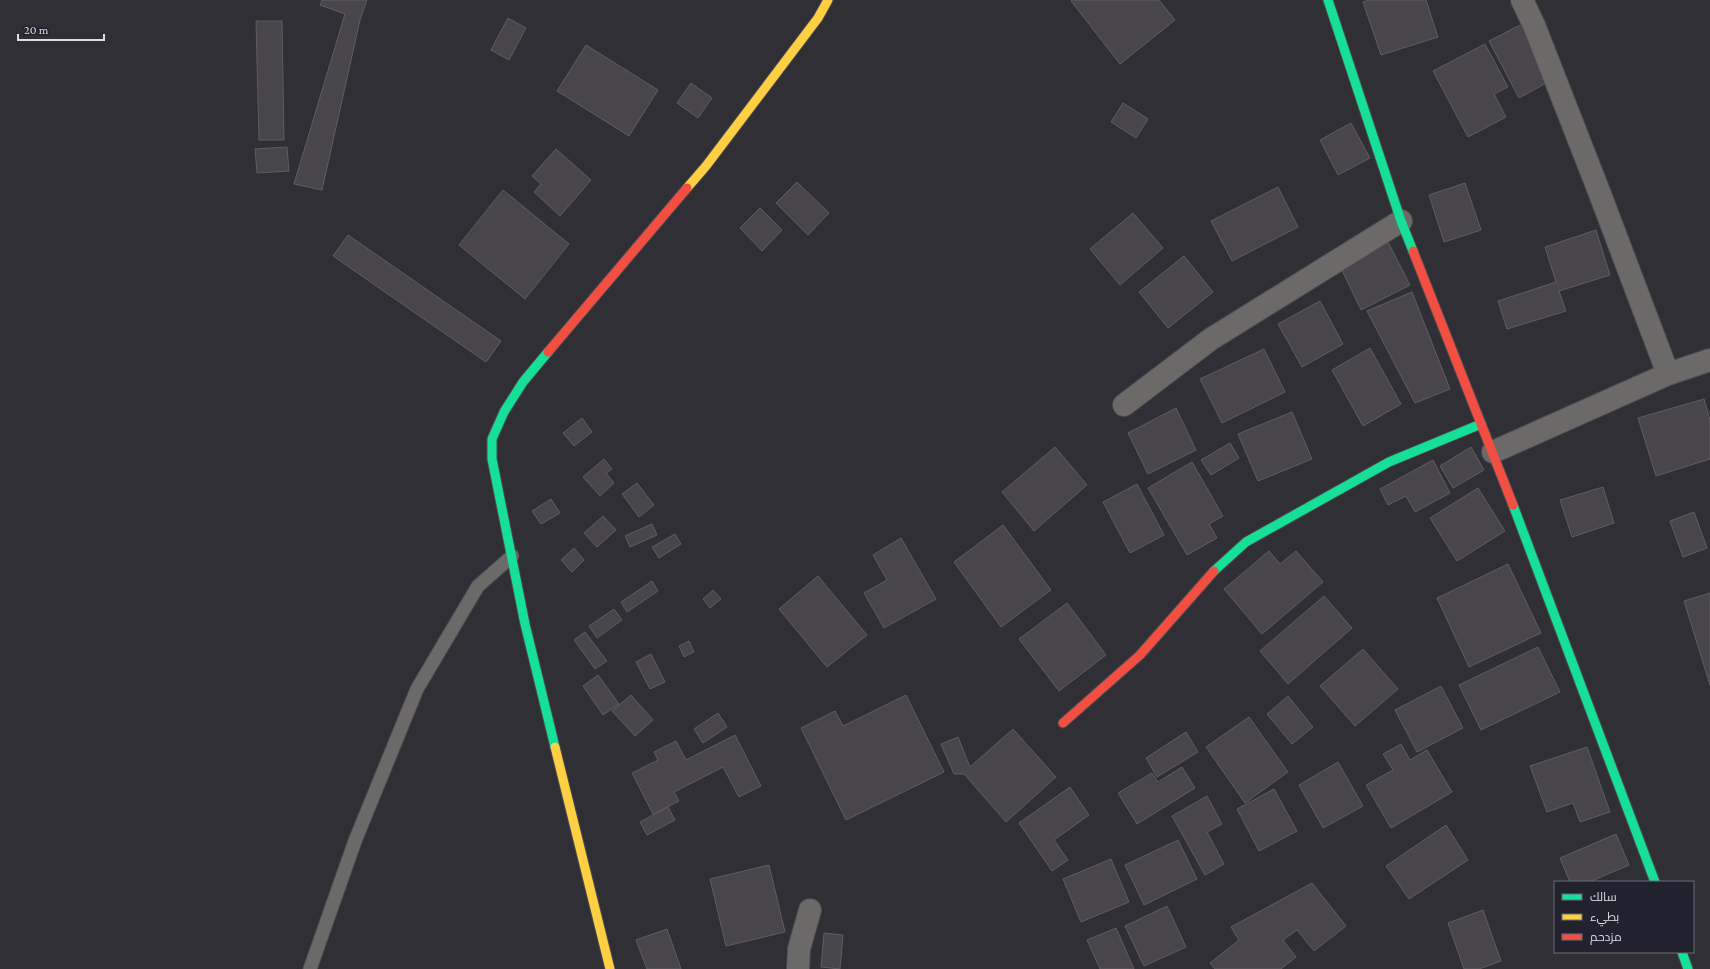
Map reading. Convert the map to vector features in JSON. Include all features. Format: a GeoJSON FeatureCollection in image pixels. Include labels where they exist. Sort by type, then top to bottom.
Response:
{"type":"FeatureCollection","features":[{"type":"Feature","properties":{"kind":"street"},"geometry":{"type":"LineString","coordinates":[[610,969],[525,624],[492,459],[492,439],[504,412],[523,382],[706,166],[818,18],[828,0]]}},
{"type":"Feature","properties":{"kind":"street"},"geometry":{"type":"LineString","coordinates":[[1328,0],[1401,220],[1493,452],[1655,881]]}},
{"type":"Feature","properties":{"kind":"street"},"geometry":{"type":"LineString","coordinates":[[1522,0],[1534,25],[1597,186],[1668,374]]}},
{"type":"Feature","properties":{"kind":"street"},"geometry":{"type":"LineString","coordinates":[[1124,405],[1211,339],[1401,220]]}},
{"type":"Feature","properties":{"kind":"street"},"geometry":{"type":"LineString","coordinates":[[1493,452],[1668,374],[1710,360]]}},
{"type":"Feature","properties":{"kind":"street"},"geometry":{"type":"LineString","coordinates":[[1063,723],[1140,655],[1182,609],[1212,573],[1246,542],[1390,462],[1481,424]]}},
{"type":"Feature","properties":{"kind":"street"},"geometry":{"type":"LineString","coordinates":[[798,969],[799,949],[810,910]]}},
{"type":"Feature","properties":{"kind":"street"},"geometry":{"type":"LineString","coordinates":[[1682,953],[1688,969]]}},
{"type":"Feature","properties":{"kind":"lane"},"geometry":{"type":"LineString","coordinates":[[310,969],[355,841],[417,689],[478,586],[512,556]]}},
{"type":"Feature","properties":{"kind":"building"},"geometry":{"type":"Polygon","coordinates":[[[322,0],[367,0],[360,20],[322,190],[294,184],[345,14],[320,5],[322,0]]]}},
{"type":"Feature","properties":{"kind":"building"},"geometry":{"type":"Polygon","coordinates":[[[1159,0],[1175,20],[1120,64],[1071,1],[1159,0]]]}},
{"type":"Feature","properties":{"kind":"building"},"geometry":{"type":"Polygon","coordinates":[[[1369,0],[1426,0],[1438,37],[1381,55],[1363,2],[1369,0]]]}},
{"type":"Feature","properties":{"kind":"building"},"geometry":{"type":"Polygon","coordinates":[[[508,18],[526,28],[509,60],[491,50],[508,18]]]}},
{"type":"Feature","properties":{"kind":"building"},"geometry":{"type":"Polygon","coordinates":[[[256,21],[282,21],[284,140],[259,140],[256,21]]]}},
{"type":"Feature","properties":{"kind":"building"},"geometry":{"type":"Polygon","coordinates":[[[1522,24],[1552,80],[1519,98],[1489,41],[1522,24]]]}},
{"type":"Feature","properties":{"kind":"building"},"geometry":{"type":"Polygon","coordinates":[[[1485,44],[1508,87],[1494,94],[1506,117],[1468,137],[1433,71],[1485,44]]]}},
{"type":"Feature","properties":{"kind":"building"},"geometry":{"type":"Polygon","coordinates":[[[586,45],[658,90],[629,136],[557,91],[586,45]]]}},
{"type":"Feature","properties":{"kind":"building"},"geometry":{"type":"Polygon","coordinates":[[[691,83],[712,98],[698,118],[677,103],[691,83]]]}},
{"type":"Feature","properties":{"kind":"building"},"geometry":{"type":"Polygon","coordinates":[[[1123,103],[1148,119],[1136,138],[1111,122],[1123,103]]]}},
{"type":"Feature","properties":{"kind":"building"},"geometry":{"type":"Polygon","coordinates":[[[1351,123],[1370,158],[1338,175],[1320,140],[1351,123]]]}},
{"type":"Feature","properties":{"kind":"building"},"geometry":{"type":"Polygon","coordinates":[[[287,147],[289,171],[257,173],[255,149],[287,147]]]}},
{"type":"Feature","properties":{"kind":"building"},"geometry":{"type":"Polygon","coordinates":[[[556,149],[591,180],[560,216],[534,192],[541,184],[532,176],[556,149]]]}},
{"type":"Feature","properties":{"kind":"building"},"geometry":{"type":"Polygon","coordinates":[[[797,182],[829,213],[808,235],[776,203],[797,182]]]}},
{"type":"Feature","properties":{"kind":"building"},"geometry":{"type":"Polygon","coordinates":[[[1465,183],[1481,230],[1444,242],[1429,195],[1465,183]]]}},
{"type":"Feature","properties":{"kind":"building"},"geometry":{"type":"Polygon","coordinates":[[[1278,187],[1298,227],[1232,261],[1211,221],[1278,187]]]}},
{"type":"Feature","properties":{"kind":"building"},"geometry":{"type":"Polygon","coordinates":[[[503,190],[569,244],[525,299],[459,245],[503,190]]]}},
{"type":"Feature","properties":{"kind":"building"},"geometry":{"type":"Polygon","coordinates":[[[760,208],[782,230],[762,251],[740,228],[760,208]]]}},
{"type":"Feature","properties":{"kind":"building"},"geometry":{"type":"Polygon","coordinates":[[[1133,213],[1163,248],[1120,285],[1090,249],[1133,213]]]}},
{"type":"Feature","properties":{"kind":"building"},"geometry":{"type":"Polygon","coordinates":[[[1596,230],[1610,275],[1559,291],[1566,311],[1507,329],[1498,301],[1556,282],[1545,247],[1596,230]]]}},
{"type":"Feature","properties":{"kind":"building"},"geometry":{"type":"Polygon","coordinates":[[[348,235],[501,341],[486,362],[333,256],[348,235]]]}},
{"type":"Feature","properties":{"kind":"building"},"geometry":{"type":"Polygon","coordinates":[[[1386,238],[1410,285],[1361,310],[1338,262],[1386,238]]]}},
{"type":"Feature","properties":{"kind":"building"},"geometry":{"type":"Polygon","coordinates":[[[1184,256],[1213,292],[1168,328],[1139,292],[1184,256]]]}},
{"type":"Feature","properties":{"kind":"building"},"geometry":{"type":"Polygon","coordinates":[[[1412,292],[1450,389],[1415,403],[1367,311],[1412,292]]]}},
{"type":"Feature","properties":{"kind":"building"},"geometry":{"type":"Polygon","coordinates":[[[1320,301],[1343,344],[1302,367],[1278,324],[1320,301]]]}},
{"type":"Feature","properties":{"kind":"building"},"geometry":{"type":"Polygon","coordinates":[[[1370,348],[1401,404],[1363,426],[1332,370],[1370,348]]]}},
{"type":"Feature","properties":{"kind":"building"},"geometry":{"type":"Polygon","coordinates":[[[1264,349],[1285,392],[1222,423],[1200,379],[1264,349]]]}},
{"type":"Feature","properties":{"kind":"building"},"geometry":{"type":"Polygon","coordinates":[[[1704,399],[1710,420],[1710,459],[1656,476],[1638,418],[1704,399]]]}},
{"type":"Feature","properties":{"kind":"building"},"geometry":{"type":"Polygon","coordinates":[[[1176,408],[1196,450],[1148,474],[1128,433],[1176,408]]]}},
{"type":"Feature","properties":{"kind":"building"},"geometry":{"type":"Polygon","coordinates":[[[1292,412],[1312,459],[1258,481],[1238,434],[1292,412]]]}},
{"type":"Feature","properties":{"kind":"building"},"geometry":{"type":"Polygon","coordinates":[[[582,418],[592,432],[574,446],[563,433],[582,418]]]}},
{"type":"Feature","properties":{"kind":"building"},"geometry":{"type":"Polygon","coordinates":[[[1230,443],[1239,458],[1211,475],[1201,460],[1230,443]]]}},
{"type":"Feature","properties":{"kind":"building"},"geometry":{"type":"Polygon","coordinates":[[[1055,447],[1087,485],[1034,531],[1002,492],[1055,447]]]}},
{"type":"Feature","properties":{"kind":"building"},"geometry":{"type":"Polygon","coordinates":[[[1471,447],[1484,470],[1453,488],[1440,466],[1471,447]]]}},
{"type":"Feature","properties":{"kind":"building"},"geometry":{"type":"Polygon","coordinates":[[[604,459],[612,469],[606,473],[614,483],[600,496],[583,477],[604,459]]]}},
{"type":"Feature","properties":{"kind":"building"},"geometry":{"type":"Polygon","coordinates":[[[1433,460],[1450,493],[1415,512],[1406,496],[1388,505],[1380,489],[1433,460]]]}},
{"type":"Feature","properties":{"kind":"building"},"geometry":{"type":"Polygon","coordinates":[[[1192,462],[1223,516],[1209,524],[1217,538],[1187,555],[1148,488],[1192,462]]]}},
{"type":"Feature","properties":{"kind":"building"},"geometry":{"type":"Polygon","coordinates":[[[637,483],[654,505],[639,517],[622,494],[637,483]]]}},
{"type":"Feature","properties":{"kind":"building"},"geometry":{"type":"Polygon","coordinates":[[[1137,484],[1164,535],[1130,553],[1103,502],[1137,484]]]}},
{"type":"Feature","properties":{"kind":"building"},"geometry":{"type":"Polygon","coordinates":[[[1603,487],[1614,523],[1572,537],[1560,500],[1603,487]]]}},
{"type":"Feature","properties":{"kind":"building"},"geometry":{"type":"Polygon","coordinates":[[[1478,488],[1505,531],[1457,561],[1430,518],[1478,488]]]}},
{"type":"Feature","properties":{"kind":"building"},"geometry":{"type":"Polygon","coordinates":[[[551,499],[560,513],[541,524],[532,511],[551,499]]]}},
{"type":"Feature","properties":{"kind":"building"},"geometry":{"type":"Polygon","coordinates":[[[1694,512],[1707,548],[1683,557],[1670,521],[1694,512]]]}},
{"type":"Feature","properties":{"kind":"building"},"geometry":{"type":"Polygon","coordinates":[[[603,516],[616,530],[597,547],[584,533],[603,516]]]}},
{"type":"Feature","properties":{"kind":"building"},"geometry":{"type":"Polygon","coordinates":[[[652,524],[657,535],[630,547],[625,536],[652,524]]]}},
{"type":"Feature","properties":{"kind":"building"},"geometry":{"type":"Polygon","coordinates":[[[1003,525],[1051,590],[1001,627],[954,562],[1003,525]]]}},
{"type":"Feature","properties":{"kind":"building"},"geometry":{"type":"Polygon","coordinates":[[[675,534],[681,544],[659,558],[652,547],[675,534]]]}},
{"type":"Feature","properties":{"kind":"building"},"geometry":{"type":"Polygon","coordinates":[[[901,538],[936,599],[884,628],[864,593],[887,580],[873,555],[901,538]]]}},
{"type":"Feature","properties":{"kind":"building"},"geometry":{"type":"Polygon","coordinates":[[[574,548],[584,560],[572,572],[561,560],[574,548]]]}},
{"type":"Feature","properties":{"kind":"building"},"geometry":{"type":"Polygon","coordinates":[[[1269,551],[1280,564],[1296,551],[1323,582],[1262,634],[1224,589],[1269,551]]]}},
{"type":"Feature","properties":{"kind":"building"},"geometry":{"type":"Polygon","coordinates":[[[1508,564],[1541,633],[1469,667],[1437,598],[1508,564]]]}},
{"type":"Feature","properties":{"kind":"building"},"geometry":{"type":"Polygon","coordinates":[[[818,576],[867,635],[827,667],[779,609],[818,576]]]}},
{"type":"Feature","properties":{"kind":"building"},"geometry":{"type":"Polygon","coordinates":[[[652,581],[658,591],[627,612],[621,602],[652,581]]]}},
{"type":"Feature","properties":{"kind":"building"},"geometry":{"type":"Polygon","coordinates":[[[713,590],[721,599],[710,608],[703,599],[713,590]]]}},
{"type":"Feature","properties":{"kind":"building"},"geometry":{"type":"Polygon","coordinates":[[[1710,593],[1710,685],[1684,601],[1710,593]]]}},
{"type":"Feature","properties":{"kind":"building"},"geometry":{"type":"Polygon","coordinates":[[[1324,596],[1352,628],[1288,684],[1260,651],[1324,596]]]}},
{"type":"Feature","properties":{"kind":"building"},"geometry":{"type":"Polygon","coordinates":[[[1067,603],[1106,655],[1059,691],[1019,639],[1067,603]]]}},
{"type":"Feature","properties":{"kind":"building"},"geometry":{"type":"Polygon","coordinates":[[[614,609],[622,620],[597,638],[589,626],[614,609]]]}},
{"type":"Feature","properties":{"kind":"building"},"geometry":{"type":"Polygon","coordinates":[[[585,632],[607,661],[595,669],[574,640],[585,632]]]}},
{"type":"Feature","properties":{"kind":"building"},"geometry":{"type":"Polygon","coordinates":[[[689,641],[694,652],[684,657],[679,646],[689,641]]]}},
{"type":"Feature","properties":{"kind":"building"},"geometry":{"type":"Polygon","coordinates":[[[1538,647],[1560,692],[1481,730],[1459,685],[1538,647]]]}},
{"type":"Feature","properties":{"kind":"building"},"geometry":{"type":"Polygon","coordinates":[[[1363,649],[1398,689],[1355,726],[1320,686],[1363,649]]]}},
{"type":"Feature","properties":{"kind":"building"},"geometry":{"type":"Polygon","coordinates":[[[651,654],[665,682],[650,689],[636,662],[651,654]]]}},
{"type":"Feature","properties":{"kind":"building"},"geometry":{"type":"Polygon","coordinates":[[[598,675],[619,704],[603,715],[583,686],[598,675]]]}},
{"type":"Feature","properties":{"kind":"building"},"geometry":{"type":"Polygon","coordinates":[[[1441,686],[1463,728],[1417,752],[1395,710],[1441,686]]]}},
{"type":"Feature","properties":{"kind":"building"},"geometry":{"type":"Polygon","coordinates":[[[631,695],[653,720],[635,736],[612,711],[631,695]]]}},
{"type":"Feature","properties":{"kind":"building"},"geometry":{"type":"Polygon","coordinates":[[[906,695],[944,772],[846,820],[801,728],[835,711],[843,726],[906,695]]]}},
{"type":"Feature","properties":{"kind":"building"},"geometry":{"type":"Polygon","coordinates":[[[1288,696],[1313,727],[1292,744],[1267,714],[1288,696]]]}},
{"type":"Feature","properties":{"kind":"building"},"geometry":{"type":"Polygon","coordinates":[[[718,713],[727,727],[703,743],[694,729],[718,713]]]}},
{"type":"Feature","properties":{"kind":"building"},"geometry":{"type":"Polygon","coordinates":[[[1249,717],[1288,772],[1245,803],[1206,747],[1249,717]]]}},
{"type":"Feature","properties":{"kind":"building"},"geometry":{"type":"Polygon","coordinates":[[[1013,729],[1056,777],[1006,822],[964,774],[954,774],[941,744],[958,737],[970,767],[1013,729]]]}},
{"type":"Feature","properties":{"kind":"building"},"geometry":{"type":"Polygon","coordinates":[[[1186,732],[1198,752],[1157,777],[1146,758],[1186,732]]]}},
{"type":"Feature","properties":{"kind":"building"},"geometry":{"type":"Polygon","coordinates":[[[735,735],[761,786],[739,797],[723,767],[674,792],[679,801],[653,814],[632,773],[658,760],[654,752],[676,741],[686,760],[735,735]]]}},
{"type":"Feature","properties":{"kind":"building"},"geometry":{"type":"Polygon","coordinates":[[[1401,744],[1410,760],[1427,750],[1452,792],[1391,828],[1366,785],[1393,770],[1383,754],[1401,744]]]}},
{"type":"Feature","properties":{"kind":"building"},"geometry":{"type":"Polygon","coordinates":[[[1587,747],[1610,812],[1580,822],[1573,803],[1547,812],[1530,766],[1587,747]]]}},
{"type":"Feature","properties":{"kind":"building"},"geometry":{"type":"Polygon","coordinates":[[[1338,762],[1363,806],[1323,828],[1299,785],[1338,762]]]}},
{"type":"Feature","properties":{"kind":"building"},"geometry":{"type":"Polygon","coordinates":[[[1182,767],[1195,788],[1137,824],[1118,793],[1152,773],[1158,782],[1182,767]]]}},
{"type":"Feature","properties":{"kind":"building"},"geometry":{"type":"Polygon","coordinates":[[[1070,787],[1089,815],[1054,840],[1068,860],[1052,871],[1019,823],[1070,787]]]}},
{"type":"Feature","properties":{"kind":"building"},"geometry":{"type":"Polygon","coordinates":[[[1274,789],[1297,831],[1259,851],[1237,809],[1274,789]]]}},
{"type":"Feature","properties":{"kind":"building"},"geometry":{"type":"Polygon","coordinates":[[[1207,796],[1222,824],[1207,832],[1224,864],[1205,875],[1172,816],[1207,796]]]}},
{"type":"Feature","properties":{"kind":"building"},"geometry":{"type":"Polygon","coordinates":[[[668,807],[675,820],[647,835],[640,822],[668,807]]]}},
{"type":"Feature","properties":{"kind":"building"},"geometry":{"type":"Polygon","coordinates":[[[1446,825],[1468,860],[1409,899],[1386,866],[1446,825]]]}},
{"type":"Feature","properties":{"kind":"building"},"geometry":{"type":"Polygon","coordinates":[[[1616,834],[1629,865],[1591,881],[1570,881],[1560,858],[1616,834]]]}},
{"type":"Feature","properties":{"kind":"building"},"geometry":{"type":"Polygon","coordinates":[[[1178,840],[1197,879],[1144,905],[1125,865],[1178,840]]]}},
{"type":"Feature","properties":{"kind":"building"},"geometry":{"type":"Polygon","coordinates":[[[1111,859],[1129,902],[1081,922],[1063,879],[1111,859]]]}},
{"type":"Feature","properties":{"kind":"building"},"geometry":{"type":"Polygon","coordinates":[[[769,865],[785,932],[726,946],[710,879],[769,865]]]}},
{"type":"Feature","properties":{"kind":"building"},"geometry":{"type":"Polygon","coordinates":[[[1312,883],[1346,926],[1314,951],[1297,930],[1283,940],[1296,957],[1281,969],[1215,969],[1210,963],[1239,940],[1231,927],[1312,883]]]}},
{"type":"Feature","properties":{"kind":"building"},"geometry":{"type":"Polygon","coordinates":[[[1167,906],[1186,947],[1144,966],[1125,926],[1167,906]]]}},
{"type":"Feature","properties":{"kind":"building"},"geometry":{"type":"Polygon","coordinates":[[[1483,910],[1501,961],[1479,969],[1464,969],[1448,923],[1483,910]]]}},
{"type":"Feature","properties":{"kind":"building"},"geometry":{"type":"Polygon","coordinates":[[[1116,928],[1134,969],[1100,969],[1087,940],[1116,928]]]}},
{"type":"Feature","properties":{"kind":"building"},"geometry":{"type":"Polygon","coordinates":[[[667,929],[681,969],[647,969],[636,940],[667,929]]]}},
{"type":"Feature","properties":{"kind":"building"},"geometry":{"type":"Polygon","coordinates":[[[824,933],[843,935],[840,969],[821,967],[824,933]]]}},
{"type":"Feature","properties":{"kind":"traffic: fast"},"geometry":{"type":"LineString","coordinates":[[1328,0],[1401,221],[1413,251]]}},
{"type":"Feature","properties":{"kind":"traffic: fast"},"geometry":{"type":"LineString","coordinates":[[548,352],[523,382],[504,412],[492,439],[492,459],[525,624],[555,747]]}},
{"type":"Feature","properties":{"kind":"traffic: fast"},"geometry":{"type":"LineString","coordinates":[[1214,571],[1246,542],[1389,462],[1481,424]]}},
{"type":"Feature","properties":{"kind":"traffic: fast"},"geometry":{"type":"LineString","coordinates":[[1513,505],[1655,881]]}},
{"type":"Feature","properties":{"kind":"traffic: fast"},"geometry":{"type":"LineString","coordinates":[[1682,953],[1688,969]]}},
{"type":"Feature","properties":{"kind":"traffic: slow"},"geometry":{"type":"LineString","coordinates":[[687,188],[706,166],[818,18],[828,0]]}},
{"type":"Feature","properties":{"kind":"traffic: slow"},"geometry":{"type":"LineString","coordinates":[[555,747],[610,969]]}},
{"type":"Feature","properties":{"kind":"traffic: jam"},"geometry":{"type":"LineString","coordinates":[[548,352],[687,188]]}},
{"type":"Feature","properties":{"kind":"traffic: jam"},"geometry":{"type":"LineString","coordinates":[[1413,251],[1513,505]]}},
{"type":"Feature","properties":{"kind":"traffic: jam"},"geometry":{"type":"LineString","coordinates":[[1063,723],[1140,655],[1214,571]]}}]}
